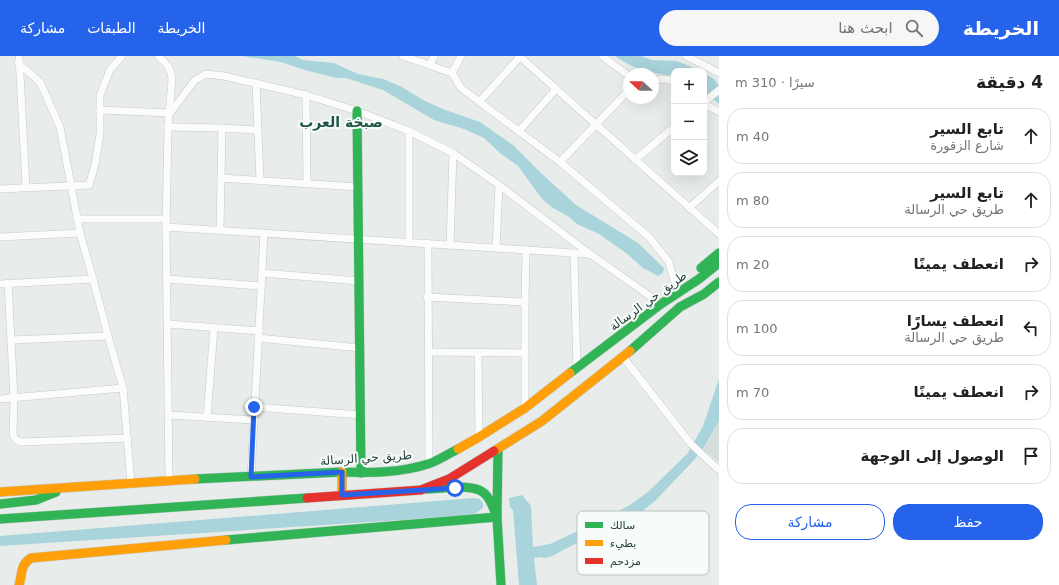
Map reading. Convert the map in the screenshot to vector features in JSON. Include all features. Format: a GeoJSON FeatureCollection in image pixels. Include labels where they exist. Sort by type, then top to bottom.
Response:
{"type":"FeatureCollection","features":[{"type":"Feature","properties":{"kind":"main road"},"geometry":{"type":"LineString","coordinates":[[356,111],[361,473]]}},
{"type":"Feature","properties":{"kind":"main road"},"geometry":{"type":"LineString","coordinates":[[677,292],[719,253]]}},
{"type":"Feature","properties":{"kind":"main road","name":"طريق حي الرسالة"},"geometry":{"type":"LineString","coordinates":[[0,492],[60,489],[169,480],[342,472],[361,473],[403,470],[428,464],[479,437],[525,408],[677,292],[699,279],[719,263]]}},
{"type":"Feature","properties":{"kind":"main road","name":"طريق حي الرسالة"},"geometry":{"type":"LineString","coordinates":[[1,519],[421,490],[449,479],[498,450],[542,421],[623,357],[702,286],[719,273]]}},
{"type":"Feature","properties":{"kind":"main road","name":"طريق حي الرسالة"},"geometry":{"type":"LineString","coordinates":[[680,307],[704,294],[719,282]]}},
{"type":"Feature","properties":{"kind":"main road"},"geometry":{"type":"LineString","coordinates":[[498,450],[497,517],[501,585]]}},
{"type":"Feature","properties":{"kind":"main road"},"geometry":{"type":"LineString","coordinates":[[342,472],[342,495]]}},
{"type":"Feature","properties":{"kind":"main road"},"geometry":{"type":"LineString","coordinates":[[0,486],[14,487],[28,491]]}},
{"type":"Feature","properties":{"kind":"main road"},"geometry":{"type":"LineString","coordinates":[[421,490],[468,487],[478,488],[482,490],[489,498],[497,517]]}},
{"type":"Feature","properties":{"kind":"main road"},"geometry":{"type":"LineString","coordinates":[[0,504],[39,499],[60,489]]}},
{"type":"Feature","properties":{"kind":"main road"},"geometry":{"type":"LineString","coordinates":[[19,585],[24,562],[31,558],[275,535],[497,517]]}},
{"type":"Feature","properties":{"kind":"street"},"geometry":{"type":"LineString","coordinates":[[0,188],[89,185],[96,164],[100,134],[100,95],[110,70],[122,56]]}},
{"type":"Feature","properties":{"kind":"street"},"geometry":{"type":"LineString","coordinates":[[158,56],[171,71],[172,79],[168,127],[166,227],[169,480]]}},
{"type":"Feature","properties":{"kind":"street"},"geometry":{"type":"LineString","coordinates":[[403,56],[452,73],[461,88],[560,162],[648,237],[669,262],[677,292]]}},
{"type":"Feature","properties":{"kind":"street"},"geometry":{"type":"LineString","coordinates":[[430,65],[434,56]]}},
{"type":"Feature","properties":{"kind":"street"},"geometry":{"type":"LineString","coordinates":[[452,73],[461,56]]}},
{"type":"Feature","properties":{"kind":"street"},"geometry":{"type":"LineString","coordinates":[[479,102],[519,56],[719,234]]}},
{"type":"Feature","properties":{"kind":"street"},"geometry":{"type":"LineString","coordinates":[[602,56],[623,72]]}},
{"type":"Feature","properties":{"kind":"street"},"geometry":{"type":"LineString","coordinates":[[686,56],[719,73]]}},
{"type":"Feature","properties":{"kind":"street"},"geometry":{"type":"LineString","coordinates":[[19,59],[40,82],[60,127],[80,234],[123,388],[131,483]]}},
{"type":"Feature","properties":{"kind":"street"},"geometry":{"type":"LineString","coordinates":[[19,59],[26,187]]}},
{"type":"Feature","properties":{"kind":"street"},"geometry":{"type":"LineString","coordinates":[[170,113],[195,80],[206,74],[224,76],[256,83],[306,96],[356,111],[409,131],[453,153],[499,185],[590,254],[661,304]]}},
{"type":"Feature","properties":{"kind":"street"},"geometry":{"type":"LineString","coordinates":[[659,80],[671,80]]}},
{"type":"Feature","properties":{"kind":"street"},"geometry":{"type":"LineString","coordinates":[[256,83],[260,181]]}},
{"type":"Feature","properties":{"kind":"street"},"geometry":{"type":"LineString","coordinates":[[519,131],[556,89]]}},
{"type":"Feature","properties":{"kind":"street"},"geometry":{"type":"LineString","coordinates":[[707,100],[719,90]]}},
{"type":"Feature","properties":{"kind":"street"},"geometry":{"type":"LineString","coordinates":[[306,96],[307,184]]}},
{"type":"Feature","properties":{"kind":"street"},"geometry":{"type":"LineString","coordinates":[[560,162],[623,96]]}},
{"type":"Feature","properties":{"kind":"street"},"geometry":{"type":"LineString","coordinates":[[707,103],[719,112]]}},
{"type":"Feature","properties":{"kind":"street"},"geometry":{"type":"LineString","coordinates":[[100,110],[170,113]]}},
{"type":"Feature","properties":{"kind":"street"},"geometry":{"type":"LineString","coordinates":[[168,127],[258,130]]}},
{"type":"Feature","properties":{"kind":"street"},"geometry":{"type":"LineString","coordinates":[[220,230],[222,128]]}},
{"type":"Feature","properties":{"kind":"street"},"geometry":{"type":"LineString","coordinates":[[635,160],[671,130]]}},
{"type":"Feature","properties":{"kind":"street"},"geometry":{"type":"LineString","coordinates":[[409,131],[409,242]]}},
{"type":"Feature","properties":{"kind":"street"},"geometry":{"type":"LineString","coordinates":[[450,245],[453,153]]}},
{"type":"Feature","properties":{"kind":"street"},"geometry":{"type":"LineString","coordinates":[[221,178],[358,187]]}},
{"type":"Feature","properties":{"kind":"street"},"geometry":{"type":"LineString","coordinates":[[689,208],[719,181]]}},
{"type":"Feature","properties":{"kind":"street"},"geometry":{"type":"LineString","coordinates":[[496,248],[499,185]]}},
{"type":"Feature","properties":{"kind":"street"},"geometry":{"type":"LineString","coordinates":[[77,219],[167,219]]}},
{"type":"Feature","properties":{"kind":"street"},"geometry":{"type":"LineString","coordinates":[[166,227],[590,254]]}},
{"type":"Feature","properties":{"kind":"street"},"geometry":{"type":"LineString","coordinates":[[251,477],[264,233]]}},
{"type":"Feature","properties":{"kind":"street"},"geometry":{"type":"LineString","coordinates":[[0,237],[80,234]]}},
{"type":"Feature","properties":{"kind":"street"},"geometry":{"type":"LineString","coordinates":[[428,244],[428,464]]}},
{"type":"Feature","properties":{"kind":"street"},"geometry":{"type":"LineString","coordinates":[[525,408],[526,250]]}},
{"type":"Feature","properties":{"kind":"street"},"geometry":{"type":"LineString","coordinates":[[574,253],[577,369]]}},
{"type":"Feature","properties":{"kind":"street"},"geometry":{"type":"LineString","coordinates":[[262,273],[359,281]]}},
{"type":"Feature","properties":{"kind":"street"},"geometry":{"type":"LineString","coordinates":[[0,284],[93,279]]}},
{"type":"Feature","properties":{"kind":"street"},"geometry":{"type":"LineString","coordinates":[[167,279],[261,286]]}},
{"type":"Feature","properties":{"kind":"street"},"geometry":{"type":"LineString","coordinates":[[8,283],[14,398],[13,434],[16,440],[21,442],[128,438]]}},
{"type":"Feature","properties":{"kind":"street"},"geometry":{"type":"LineString","coordinates":[[428,297],[525,302]]}},
{"type":"Feature","properties":{"kind":"street"},"geometry":{"type":"LineString","coordinates":[[168,324],[214,328],[360,348]]}},
{"type":"Feature","properties":{"kind":"street"},"geometry":{"type":"LineString","coordinates":[[207,416],[214,328]]}},
{"type":"Feature","properties":{"kind":"street"},"geometry":{"type":"LineString","coordinates":[[11,340],[108,336]]}},
{"type":"Feature","properties":{"kind":"street"},"geometry":{"type":"LineString","coordinates":[[428,352],[525,353]]}},
{"type":"Feature","properties":{"kind":"street"},"geometry":{"type":"LineString","coordinates":[[478,352],[479,437]]}},
{"type":"Feature","properties":{"kind":"street"},"geometry":{"type":"LineString","coordinates":[[623,357],[691,444],[719,470]]}},
{"type":"Feature","properties":{"kind":"street"},"geometry":{"type":"LineString","coordinates":[[0,399],[123,388]]}},
{"type":"Feature","properties":{"kind":"street"},"geometry":{"type":"LineString","coordinates":[[254,407],[361,415]]}},
{"type":"Feature","properties":{"kind":"street"},"geometry":{"type":"LineString","coordinates":[[169,415],[207,416],[254,420]]}},
{"type":"Feature","properties":{"kind":"shaded area"},"geometry":{"type":"Polygon","coordinates":[[[719,422],[719,462],[703,450],[719,422]]]}},
{"type":"Feature","properties":{"kind":"water"},"geometry":{"type":"Polygon","coordinates":[[[242,56],[295,56],[303,60],[334,63],[358,74],[383,79],[402,87],[423,100],[443,109],[480,122],[513,145],[576,205],[638,243],[664,268],[663,273],[658,276],[643,268],[626,253],[599,234],[577,224],[569,217],[553,208],[542,199],[518,166],[500,153],[484,138],[464,129],[434,120],[383,90],[346,78],[337,78],[308,71],[281,62],[242,56]]]}},
{"type":"Feature","properties":{"kind":"water"},"geometry":{"type":"Polygon","coordinates":[[[615,56],[641,56],[652,60],[677,61],[694,68],[671,68],[671,76],[659,74],[659,68],[636,68],[615,56]]]}},
{"type":"Feature","properties":{"kind":"water"},"geometry":{"type":"Polygon","coordinates":[[[707,75],[714,79],[719,86],[719,104],[707,94],[707,75]]]}},
{"type":"Feature","properties":{"kind":"water"},"geometry":{"type":"Polygon","coordinates":[[[719,379],[719,421],[703,449],[655,501],[642,511],[618,511],[630,505],[648,492],[688,453],[703,426],[719,379]]]}},
{"type":"Feature","properties":{"kind":"water"},"geometry":{"type":"Polygon","coordinates":[[[522,495],[531,506],[533,547],[550,544],[577,531],[577,543],[552,556],[545,558],[534,558],[537,585],[519,585],[513,510],[510,507],[509,498],[522,495]]]}},
{"type":"Feature","properties":{"kind":"water"},"geometry":{"type":"Polygon","coordinates":[[[474,498],[480,499],[483,503],[483,508],[473,515],[0,546],[0,536],[474,498]]]}},
{"type":"Feature","properties":{"kind":"traffic: fast"},"geometry":{"type":"LineString","coordinates":[[357,111],[361,473]]}},
{"type":"Feature","properties":{"kind":"traffic: fast"},"geometry":{"type":"LineString","coordinates":[[701,268],[719,253]]}},
{"type":"Feature","properties":{"kind":"traffic: fast"},"geometry":{"type":"LineString","coordinates":[[570,373],[661,304],[699,279],[719,263]]}},
{"type":"Feature","properties":{"kind":"traffic: fast"},"geometry":{"type":"LineString","coordinates":[[630,351],[680,307],[704,294],[719,282]]}},
{"type":"Feature","properties":{"kind":"traffic: fast"},"geometry":{"type":"LineString","coordinates":[[195,479],[396,471],[432,463],[458,449]]}},
{"type":"Feature","properties":{"kind":"traffic: fast"},"geometry":{"type":"LineString","coordinates":[[498,449],[497,517],[501,585]]}},
{"type":"Feature","properties":{"kind":"traffic: fast"},"geometry":{"type":"LineString","coordinates":[[427,489],[465,487],[479,490],[488,497],[495,512]]}},
{"type":"Feature","properties":{"kind":"traffic: fast"},"geometry":{"type":"LineString","coordinates":[[0,504],[36,500],[56,492]]}},
{"type":"Feature","properties":{"kind":"traffic: fast"},"geometry":{"type":"LineString","coordinates":[[0,519],[307,498]]}},
{"type":"Feature","properties":{"kind":"traffic: fast"},"geometry":{"type":"LineString","coordinates":[[226,540],[497,517]]}},
{"type":"Feature","properties":{"kind":"traffic: slow"},"geometry":{"type":"LineString","coordinates":[[494,451],[542,421],[630,351]]}},
{"type":"Feature","properties":{"kind":"traffic: slow"},"geometry":{"type":"LineString","coordinates":[[458,449],[525,408],[570,373]]}},
{"type":"Feature","properties":{"kind":"traffic: slow"},"geometry":{"type":"LineString","coordinates":[[342,472],[342,495]]}},
{"type":"Feature","properties":{"kind":"traffic: slow"},"geometry":{"type":"LineString","coordinates":[[0,492],[195,479]]}},
{"type":"Feature","properties":{"kind":"traffic: slow"},"geometry":{"type":"LineString","coordinates":[[19,585],[23,567],[31,558],[226,540]]}},
{"type":"Feature","properties":{"kind":"traffic: jam"},"geometry":{"type":"LineString","coordinates":[[307,498],[421,490],[449,479],[494,451]]}},
{"type":"Feature","properties":{"kind":"district","name":"صبخة العرب"},"geometry":{"type":"Point","coordinates":[341,122]}},
{"type":"Feature","properties":{"kind":"route"},"geometry":{"type":"LineString","coordinates":[[254,407],[251,477],[342,472],[342,495],[455,488]]}}]}
